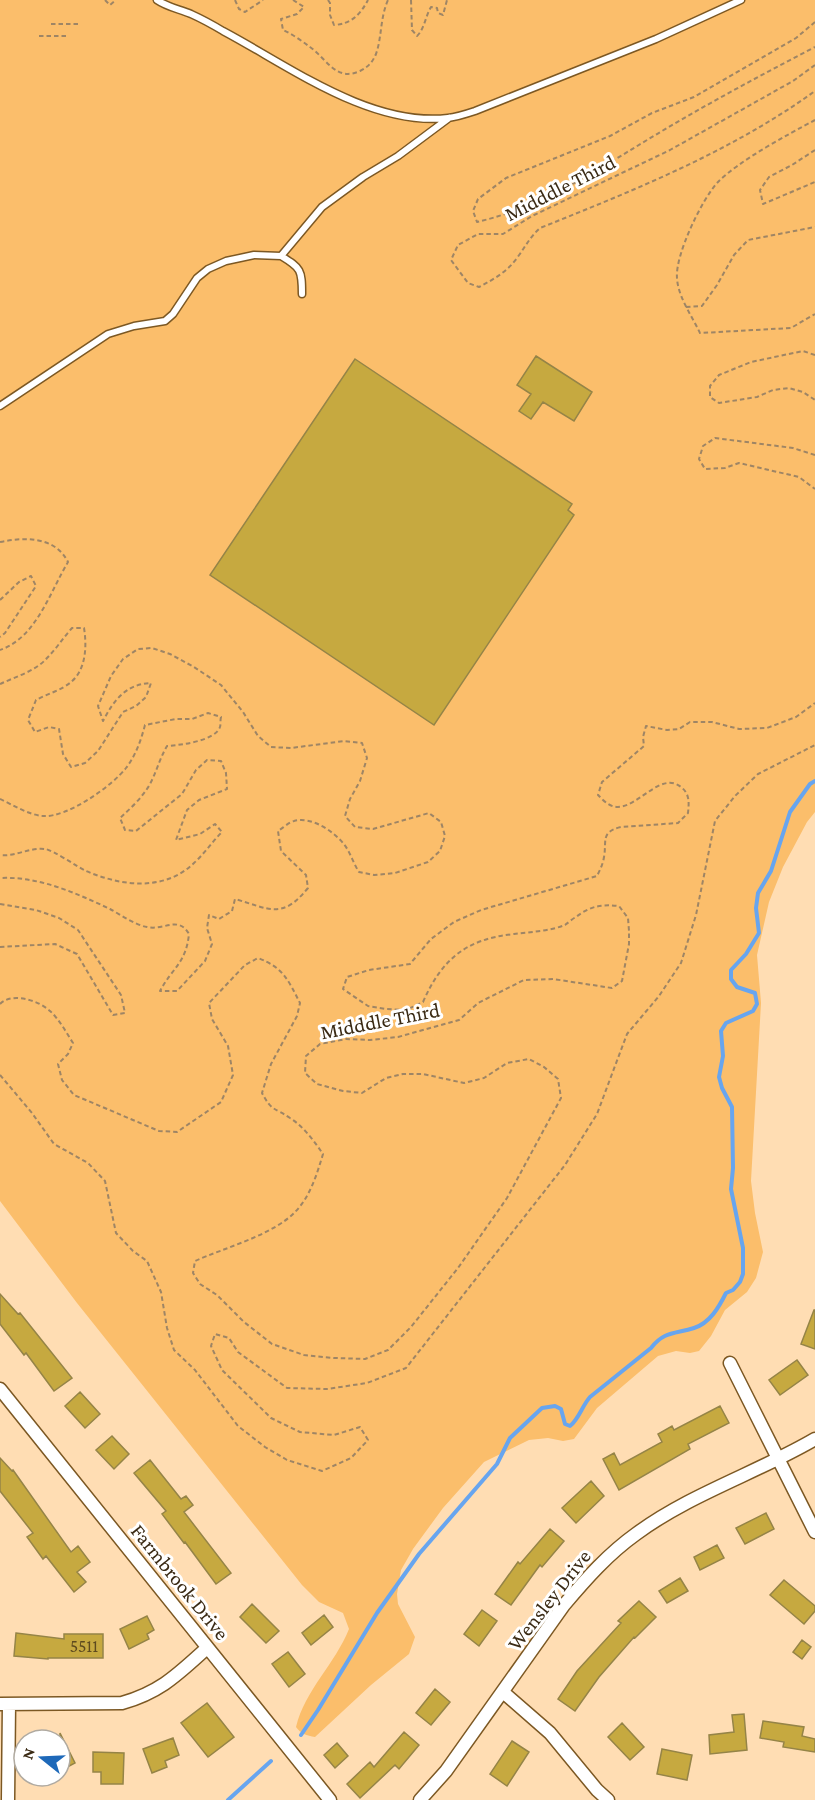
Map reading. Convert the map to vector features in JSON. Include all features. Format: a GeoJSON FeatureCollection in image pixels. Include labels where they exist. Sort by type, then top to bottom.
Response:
{"type":"FeatureCollection","features":[{"type":"Feature","properties":{"kind":"street"},"geometry":{"type":"LineString","coordinates":[[730,1363],[815,1532]]}},
{"type":"Feature","properties":{"kind":"street","name":"Farmbrook Drive"},"geometry":{"type":"LineString","coordinates":[[0,1389],[330,1800]]}},
{"type":"Feature","properties":{"kind":"street","name":"Wensley Drive"},"geometry":{"type":"LineString","coordinates":[[420,1800],[446,1770],[564,1605],[610,1555],[665,1515],[815,1439]]}},
{"type":"Feature","properties":{"kind":"street"},"geometry":{"type":"LineString","coordinates":[[8,1800],[5,1704],[122,1703],[141,1697],[176,1677],[207,1648]]}},
{"type":"Feature","properties":{"kind":"street"},"geometry":{"type":"LineString","coordinates":[[503,1692],[550,1733],[608,1800]]}},
{"type":"Feature","properties":{"kind":"lane"},"geometry":{"type":"LineString","coordinates":[[157,0],[200,18],[286,67],[353,101],[414,117],[449,118],[475,111],[656,39],[741,0]]}},
{"type":"Feature","properties":{"kind":"lane"},"geometry":{"type":"LineString","coordinates":[[281,255],[322,207],[363,177],[398,156],[449,118]]}},
{"type":"Feature","properties":{"kind":"lane"},"geometry":{"type":"LineString","coordinates":[[0,406],[108,333],[165,321],[173,314],[197,278],[208,269],[226,261],[254,255],[281,255],[298,266],[302,276],[303,294]]}},
{"type":"Feature","properties":{"kind":"path"},"geometry":{"type":"LineString","coordinates":[[105,0],[110,5],[116,0]]}},
{"type":"Feature","properties":{"kind":"path"},"geometry":{"type":"LineString","coordinates":[[235,0],[239,9],[245,12],[263,0]]}},
{"type":"Feature","properties":{"kind":"path"},"geometry":{"type":"LineString","coordinates":[[293,0],[304,7],[297,14],[281,20],[283,30],[308,45],[329,66],[341,74],[354,74],[369,67],[375,55],[381,18],[388,0]]}},
{"type":"Feature","properties":{"kind":"path"},"geometry":{"type":"LineString","coordinates":[[328,0],[334,25],[344,24],[356,18],[368,0]]}},
{"type":"Feature","properties":{"kind":"path"},"geometry":{"type":"LineString","coordinates":[[411,0],[412,30],[417,36],[423,30],[431,7],[437,8],[438,13],[443,15],[447,0]]}},
{"type":"Feature","properties":{"kind":"path","name":"Midddle Third"},"geometry":{"type":"LineString","coordinates":[[815,22],[796,38],[694,97],[652,113],[601,140],[507,178],[478,199],[473,211],[477,222],[498,217],[557,193],[674,124],[815,47]]}},
{"type":"Feature","properties":{"kind":"path"},"geometry":{"type":"LineString","coordinates":[[51,24],[79,24]]}},
{"type":"Feature","properties":{"kind":"path"},"geometry":{"type":"LineString","coordinates":[[39,36],[67,36]]}},
{"type":"Feature","properties":{"kind":"path","name":"Midddle Third"},"geometry":{"type":"LineString","coordinates":[[815,65],[793,81],[670,150],[532,216],[503,234],[478,234],[458,245],[451,260],[468,283],[479,287],[500,276],[516,260],[532,235],[540,228],[712,153],[786,111],[815,91]]}},
{"type":"Feature","properties":{"kind":"path"},"geometry":{"type":"LineString","coordinates":[[815,120],[752,158],[718,183],[692,225],[679,255],[677,278],[686,307],[700,333],[792,328],[815,314]]}},
{"type":"Feature","properties":{"kind":"path"},"geometry":{"type":"LineString","coordinates":[[815,150],[769,177],[760,190],[763,204],[815,182]]}},
{"type":"Feature","properties":{"kind":"path"},"geometry":{"type":"LineString","coordinates":[[686,307],[702,306],[734,255],[748,240],[815,227]]}},
{"type":"Feature","properties":{"kind":"path"},"geometry":{"type":"LineString","coordinates":[[815,354],[803,351],[751,362],[720,375],[710,387],[710,397],[719,402],[757,397],[773,390],[789,388],[803,392],[815,400]]}},
{"type":"Feature","properties":{"kind":"path"},"geometry":{"type":"LineString","coordinates":[[815,455],[793,448],[715,438],[703,446],[699,459],[705,470],[725,468],[739,463],[799,477],[815,489]]}},
{"type":"Feature","properties":{"kind":"path"},"geometry":{"type":"LineString","coordinates":[[0,542],[22,538],[48,543],[63,552],[68,562],[31,628],[25,635],[0,650]]}},
{"type":"Feature","properties":{"kind":"path"},"geometry":{"type":"LineString","coordinates":[[0,600],[19,582],[31,576],[36,586],[5,633],[0,636]]}},
{"type":"Feature","properties":{"kind":"path"},"geometry":{"type":"LineString","coordinates":[[0,684],[29,671],[46,660],[57,643],[72,628],[84,628],[85,653],[80,670],[71,683],[36,700],[28,720],[35,732],[49,726],[59,729],[63,754],[71,767],[84,763],[98,751],[123,712],[136,706],[146,697],[151,683],[138,683],[124,692],[110,708],[103,721],[98,706],[111,676],[123,659],[138,649],[152,648],[170,654],[221,685],[243,712],[258,736],[271,747],[291,748],[344,741],[362,743],[367,758],[345,816],[355,827],[373,829],[429,813],[441,822],[445,836],[440,851],[428,862],[395,873],[374,875],[359,872],[345,844],[322,826],[307,820],[293,821],[278,831],[281,851],[306,875],[308,888],[297,902],[282,910],[267,909],[236,899],[232,911],[219,920],[209,915],[207,928],[212,944],[205,961],[177,991],[160,991],[169,974],[183,961],[189,934],[185,927],[179,924],[148,928],[102,905],[35,880],[0,878]]}},
{"type":"Feature","properties":{"kind":"path","name":"Midddle Third"},"geometry":{"type":"LineString","coordinates":[[0,1004],[4,1000],[18,998],[49,1010],[73,1043],[68,1054],[58,1064],[62,1080],[74,1095],[159,1131],[177,1132],[221,1102],[233,1075],[228,1046],[212,1019],[209,1003],[245,965],[258,958],[275,964],[288,980],[300,1003],[297,1016],[271,1064],[262,1093],[269,1106],[292,1118],[312,1138],[323,1154],[310,1190],[295,1213],[241,1244],[195,1261],[193,1273],[200,1284],[217,1295],[244,1322],[272,1344],[304,1355],[365,1359],[388,1350],[411,1327],[458,1268],[507,1198],[561,1098],[558,1079],[529,1059],[507,1063],[483,1078],[464,1083],[423,1074],[403,1074],[386,1078],[362,1093],[317,1084],[305,1073],[306,1056],[320,1044],[346,1039],[370,1040],[398,1037],[459,1020],[478,1003],[524,980],[554,979],[612,988],[622,981],[629,944],[628,918],[619,906],[604,904],[586,909],[565,925],[494,936],[471,944],[450,960],[433,979],[423,1002],[406,1010],[368,1006],[343,989],[347,977],[369,970],[410,964],[431,939],[454,922],[481,910],[597,876],[605,855],[603,846],[606,836],[612,829],[621,826],[678,823],[688,813],[689,801],[686,791],[677,784],[666,782],[631,804],[615,807],[606,803],[598,795],[602,782],[644,746],[643,737],[646,726],[679,729],[690,722],[712,722],[739,729],[767,728],[796,717],[815,704]]}},
{"type":"Feature","properties":{"kind":"path"},"geometry":{"type":"LineString","coordinates":[[0,799],[44,816],[68,811],[89,799],[126,768],[139,746],[145,725],[176,718],[192,719],[208,713],[221,717],[220,728],[212,737],[184,745],[167,746],[160,757],[151,783],[138,801],[120,819],[125,830],[136,831],[182,794],[196,770],[207,760],[221,762],[226,773],[227,789],[199,800],[188,810],[176,840],[200,834],[215,824],[222,832],[193,864],[172,876],[147,885],[107,880],[72,864],[47,849],[29,850],[8,856],[0,855]]}},
{"type":"Feature","properties":{"kind":"path"},"geometry":{"type":"LineString","coordinates":[[0,1075],[54,1144],[88,1163],[105,1181],[116,1233],[133,1251],[147,1261],[161,1292],[167,1328],[174,1350],[195,1370],[238,1426],[286,1460],[322,1471],[351,1458],[368,1440],[360,1427],[334,1435],[300,1432],[271,1418],[222,1370],[211,1346],[215,1334],[229,1338],[238,1352],[287,1388],[327,1389],[367,1383],[406,1368],[565,1165],[597,1114],[627,1034],[660,996],[681,963],[696,915],[715,821],[735,796],[758,774],[815,746]]}},
{"type":"Feature","properties":{"kind":"path"},"geometry":{"type":"LineString","coordinates":[[0,904],[36,910],[59,918],[78,930],[121,995],[125,1013],[113,1015],[77,954],[55,944],[0,947]]}},
{"type":"Feature","properties":{"kind":"shaded area"},"geometry":{"type":"Polygon","coordinates":[[[0,0],[815,0],[815,812],[807,822],[783,867],[769,902],[757,955],[761,1003],[751,1181],[763,1252],[756,1278],[747,1292],[725,1310],[711,1336],[699,1351],[690,1353],[676,1351],[658,1356],[597,1408],[574,1439],[529,1440],[484,1462],[443,1508],[413,1549],[401,1570],[397,1594],[398,1604],[415,1637],[409,1654],[371,1685],[315,1737],[304,1734],[296,1727],[306,1701],[349,1629],[343,1613],[319,1602],[302,1585],[77,1303],[0,1201],[0,0]]]}},
{"type":"Feature","properties":{"kind":"building"},"geometry":{"type":"Polygon","coordinates":[[[536,356],[592,392],[574,421],[543,402],[531,419],[519,411],[531,394],[517,385],[536,356]]]}},
{"type":"Feature","properties":{"kind":"building"},"geometry":{"type":"Polygon","coordinates":[[[355,359],[572,504],[568,510],[574,515],[434,725],[210,575],[355,359]]]}},
{"type":"Feature","properties":{"kind":"building"},"geometry":{"type":"Polygon","coordinates":[[[0,1294],[18,1314],[20,1313],[72,1378],[54,1391],[26,1353],[24,1355],[0,1324],[0,1294]]]}},
{"type":"Feature","properties":{"kind":"building"},"geometry":{"type":"Polygon","coordinates":[[[815,1310],[815,1349],[801,1344],[815,1310]]]}},
{"type":"Feature","properties":{"kind":"building"},"geometry":{"type":"Polygon","coordinates":[[[797,1360],[808,1375],[780,1395],[769,1380],[797,1360]]]}},
{"type":"Feature","properties":{"kind":"building"},"geometry":{"type":"Polygon","coordinates":[[[80,1392],[100,1414],[85,1428],[65,1406],[80,1392]]]}},
{"type":"Feature","properties":{"kind":"building"},"geometry":{"type":"Polygon","coordinates":[[[720,1406],[729,1423],[688,1444],[690,1449],[619,1490],[603,1459],[614,1453],[620,1465],[662,1442],[658,1434],[672,1426],[674,1430],[720,1406]]]}},
{"type":"Feature","properties":{"kind":"building"},"geometry":{"type":"Polygon","coordinates":[[[112,1436],[129,1454],[114,1469],[96,1450],[112,1436]]]}},
{"type":"Feature","properties":{"kind":"building"},"geometry":{"type":"Polygon","coordinates":[[[0,1458],[13,1470],[71,1552],[78,1546],[90,1562],[77,1572],[86,1582],[74,1592],[46,1556],[43,1559],[27,1537],[33,1533],[0,1491],[0,1458]]]}},
{"type":"Feature","properties":{"kind":"building"},"geometry":{"type":"Polygon","coordinates":[[[150,1460],[181,1499],[186,1496],[193,1505],[184,1512],[231,1573],[216,1584],[162,1514],[166,1511],[134,1473],[150,1460]]]}},
{"type":"Feature","properties":{"kind":"building"},"geometry":{"type":"Polygon","coordinates":[[[591,1481],[604,1496],[576,1523],[562,1508],[591,1481]]]}},
{"type":"Feature","properties":{"kind":"building"},"geometry":{"type":"Polygon","coordinates":[[[766,1513],[774,1529],[745,1544],[736,1528],[766,1513]]]}},
{"type":"Feature","properties":{"kind":"building"},"geometry":{"type":"Polygon","coordinates":[[[550,1529],[564,1541],[542,1567],[540,1565],[511,1605],[495,1594],[518,1562],[520,1564],[550,1529]]]}},
{"type":"Feature","properties":{"kind":"building"},"geometry":{"type":"Polygon","coordinates":[[[717,1545],[724,1558],[700,1570],[694,1557],[717,1545]]]}},
{"type":"Feature","properties":{"kind":"building"},"geometry":{"type":"Polygon","coordinates":[[[680,1578],[688,1591],[667,1603],[659,1591],[680,1578]]]}},
{"type":"Feature","properties":{"kind":"building"},"geometry":{"type":"Polygon","coordinates":[[[784,1580],[815,1606],[815,1611],[804,1624],[770,1595],[784,1580]]]}},
{"type":"Feature","properties":{"kind":"building"},"geometry":{"type":"Polygon","coordinates":[[[639,1601],[656,1617],[634,1637],[599,1677],[575,1711],[558,1699],[577,1671],[621,1623],[618,1621],[639,1601]]]}},
{"type":"Feature","properties":{"kind":"building"},"geometry":{"type":"Polygon","coordinates":[[[252,1604],[279,1631],[266,1643],[240,1617],[252,1604]]]}},
{"type":"Feature","properties":{"kind":"building"},"geometry":{"type":"Polygon","coordinates":[[[482,1610],[497,1621],[479,1646],[464,1634],[482,1610]]]}},
{"type":"Feature","properties":{"kind":"building"},"geometry":{"type":"Polygon","coordinates":[[[324,1615],[333,1627],[311,1645],[302,1633],[324,1615]]]}},
{"type":"Feature","properties":{"kind":"building"},"geometry":{"type":"Polygon","coordinates":[[[147,1616],[154,1630],[147,1634],[149,1639],[129,1649],[120,1629],[147,1616]]]}},
{"type":"Feature","properties":{"kind":"building"},"geometry":{"type":"Polygon","coordinates":[[[16,1633],[64,1639],[64,1634],[103,1634],[103,1658],[48,1659],[14,1656],[16,1633]]]}},
{"type":"Feature","properties":{"kind":"building"},"geometry":{"type":"Polygon","coordinates":[[[802,1640],[811,1647],[802,1659],[793,1652],[802,1640]]]}},
{"type":"Feature","properties":{"kind":"building"},"geometry":{"type":"Polygon","coordinates":[[[288,1652],[305,1674],[289,1687],[272,1664],[288,1652]]]}},
{"type":"Feature","properties":{"kind":"building"},"geometry":{"type":"Polygon","coordinates":[[[435,1689],[450,1702],[431,1725],[416,1713],[435,1689]]]}},
{"type":"Feature","properties":{"kind":"building"},"geometry":{"type":"Polygon","coordinates":[[[207,1703],[234,1737],[208,1757],[181,1723],[207,1703]]]}},
{"type":"Feature","properties":{"kind":"building"},"geometry":{"type":"Polygon","coordinates":[[[744,1714],[747,1750],[710,1754],[709,1735],[734,1732],[732,1715],[744,1714]]]}},
{"type":"Feature","properties":{"kind":"building"},"geometry":{"type":"Polygon","coordinates":[[[763,1721],[804,1727],[802,1736],[815,1739],[815,1752],[783,1747],[784,1742],[760,1738],[763,1721]]]}},
{"type":"Feature","properties":{"kind":"building"},"geometry":{"type":"Polygon","coordinates":[[[622,1723],[644,1747],[630,1760],[608,1737],[622,1723]]]}},
{"type":"Feature","properties":{"kind":"building"},"geometry":{"type":"Polygon","coordinates":[[[404,1732],[419,1745],[399,1769],[395,1765],[360,1798],[347,1784],[370,1762],[374,1767],[404,1732]]]}},
{"type":"Feature","properties":{"kind":"building"},"geometry":{"type":"Polygon","coordinates":[[[173,1738],[179,1755],[165,1761],[167,1767],[152,1773],[143,1749],[173,1738]]]}},
{"type":"Feature","properties":{"kind":"building"},"geometry":{"type":"Polygon","coordinates":[[[512,1741],[529,1752],[507,1786],[490,1774],[512,1741]]]}},
{"type":"Feature","properties":{"kind":"building"},"geometry":{"type":"Polygon","coordinates":[[[337,1743],[348,1756],[335,1768],[324,1755],[337,1743]]]}},
{"type":"Feature","properties":{"kind":"building"},"geometry":{"type":"Polygon","coordinates":[[[662,1749],[692,1755],[687,1780],[657,1774],[662,1749]]]}},
{"type":"Feature","properties":{"kind":"building"},"geometry":{"type":"Polygon","coordinates":[[[93,1752],[124,1753],[123,1784],[101,1784],[101,1772],[93,1772],[93,1752]]]}},
{"type":"Feature","properties":{"kind":"waterway"},"geometry":{"type":"LineString","coordinates":[[301,1735],[377,1613],[419,1554],[497,1464],[510,1438],[542,1408],[555,1406],[561,1409],[565,1424],[570,1426],[590,1397],[661,1339],[670,1334],[700,1326],[717,1309],[726,1293],[733,1290],[740,1282],[743,1274],[743,1248],[731,1189],[732,1107],[719,1077],[723,1056],[721,1031],[726,1023],[753,1011],[757,1004],[755,993],[737,987],[731,979],[731,970],[746,954],[759,933],[756,908],[758,893],[771,871],[790,812],[810,784],[815,781]]}},
{"type":"Feature","properties":{"kind":"waterway"},"geometry":{"type":"LineString","coordinates":[[228,1800],[271,1761]]}}]}
